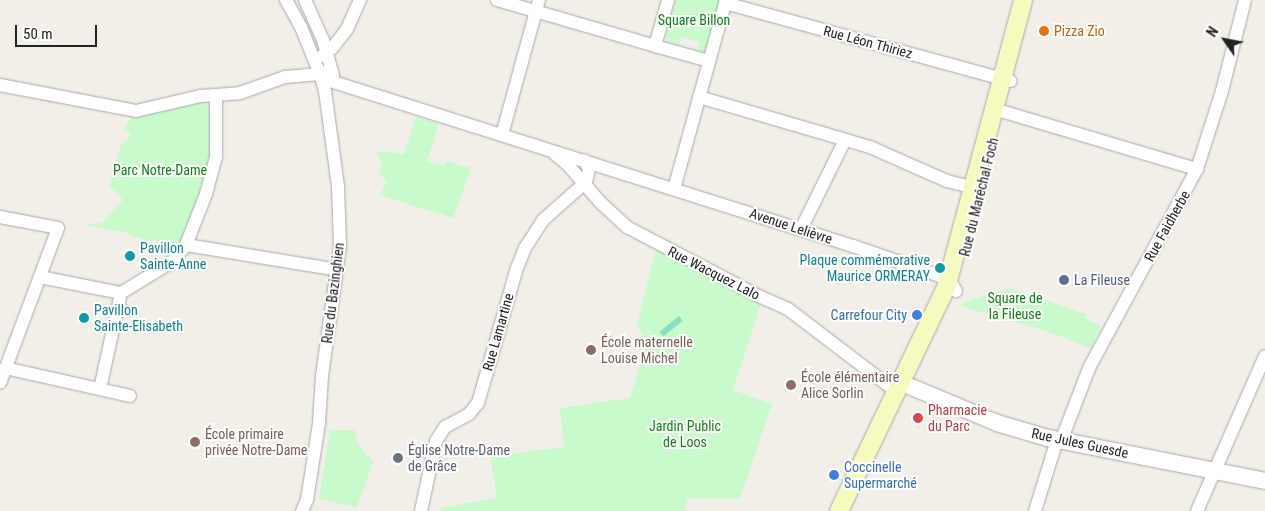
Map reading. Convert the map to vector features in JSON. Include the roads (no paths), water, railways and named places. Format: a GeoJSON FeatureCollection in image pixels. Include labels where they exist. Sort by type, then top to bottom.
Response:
{"type":"FeatureCollection","features":[{"type":"Feature","properties":{"kind":"main road","name":"Rue du Maréchal Foch"},"geometry":{"type":"LineString","coordinates":[[1007,80],[1022,0]]}},
{"type":"Feature","properties":{"kind":"main road","name":"Rue du Maréchal Foch"},"geometry":{"type":"LineString","coordinates":[[839,511],[874,435],[900,388],[934,338],[952,285],[976,189],[1030,0]]}},
{"type":"Feature","properties":{"kind":"street","name":"Rue du Bazinghien"},"geometry":{"type":"LineString","coordinates":[[286,0],[301,27],[313,55],[326,72]]}},
{"type":"Feature","properties":{"kind":"street","name":"Rue du Bazinghien"},"geometry":{"type":"LineString","coordinates":[[302,511],[307,500],[320,423],[322,376],[338,270],[339,200],[325,91],[327,54],[317,25],[305,0]]}},
{"type":"Feature","properties":{"kind":"street"},"geometry":{"type":"LineString","coordinates":[[313,55],[320,57],[327,54],[347,29],[360,0]]}},
{"type":"Feature","properties":{"kind":"street"},"geometry":{"type":"LineString","coordinates":[[497,0],[537,6],[656,46],[709,61]]}},
{"type":"Feature","properties":{"kind":"street"},"geometry":{"type":"LineString","coordinates":[[656,46],[668,0]]}},
{"type":"Feature","properties":{"kind":"street","name":"Rue Faidherbe"},"geometry":{"type":"LineString","coordinates":[[1035,511],[1059,440],[1090,366],[1197,169],[1222,91],[1245,0]]}},
{"type":"Feature","properties":{"kind":"street"},"geometry":{"type":"LineString","coordinates":[[674,189],[725,1]]}},
{"type":"Feature","properties":{"kind":"street","name":"Rue Léon Thiriez"},"geometry":{"type":"LineString","coordinates":[[725,1],[1007,80]]}},
{"type":"Feature","properties":{"kind":"street"},"geometry":{"type":"LineString","coordinates":[[502,135],[537,6]]}},
{"type":"Feature","properties":{"kind":"street"},"geometry":{"type":"LineString","coordinates":[[0,85],[136,111],[201,96],[240,93],[285,76],[326,72]]}},
{"type":"Feature","properties":{"kind":"street","name":"Avenue Lelièvre"},"geometry":{"type":"LineString","coordinates":[[326,72],[327,80],[801,229],[952,285]]}},
{"type":"Feature","properties":{"kind":"street"},"geometry":{"type":"LineString","coordinates":[[40,277],[121,293],[173,260],[186,245],[206,194],[216,157],[216,95]]}},
{"type":"Feature","properties":{"kind":"street"},"geometry":{"type":"LineString","coordinates":[[699,97],[895,156],[947,181],[976,189]]}},
{"type":"Feature","properties":{"kind":"street"},"geometry":{"type":"LineString","coordinates":[[998,110],[1197,169]]}},
{"type":"Feature","properties":{"kind":"street"},"geometry":{"type":"LineString","coordinates":[[801,229],[845,140]]}},
{"type":"Feature","properties":{"kind":"street","name":"Rue Wacquez Lalo"},"geometry":{"type":"LineString","coordinates":[[539,146],[564,161],[620,222],[634,232],[793,312],[900,388]]}},
{"type":"Feature","properties":{"kind":"street"},"geometry":{"type":"LineString","coordinates":[[584,160],[589,169],[589,189]]}},
{"type":"Feature","properties":{"kind":"street"},"geometry":{"type":"LineString","coordinates":[[589,189],[600,174],[618,171]]}},
{"type":"Feature","properties":{"kind":"street","name":"Rue Lamartine"},"geometry":{"type":"LineString","coordinates":[[421,511],[436,441],[445,427],[469,414],[478,403],[515,273],[528,242],[543,220],[589,189]]}},
{"type":"Feature","properties":{"kind":"street"},"geometry":{"type":"LineString","coordinates":[[0,217],[58,228],[0,383]]}},
{"type":"Feature","properties":{"kind":"street"},"geometry":{"type":"LineString","coordinates":[[186,245],[338,270]]}},
{"type":"Feature","properties":{"kind":"street"},"geometry":{"type":"LineString","coordinates":[[100,389],[121,293]]}},
{"type":"Feature","properties":{"kind":"street"},"geometry":{"type":"LineString","coordinates":[[1197,511],[1265,356]]}},
{"type":"Feature","properties":{"kind":"street"},"geometry":{"type":"LineString","coordinates":[[5,368],[130,396]]}},
{"type":"Feature","properties":{"kind":"street","name":"Rue Jules Guesde"},"geometry":{"type":"LineString","coordinates":[[900,388],[997,423],[1059,440],[1265,481]]}},
{"type":"Feature","properties":{"kind":"place","name":"Pizza Zio"},"geometry":{"type":"Point","coordinates":[1044,31]}},
{"type":"Feature","properties":{"kind":"place","name":"Pavillon Sainte-Anne"},"geometry":{"type":"Point","coordinates":[130,256]}},
{"type":"Feature","properties":{"kind":"place","name":"Plaque commémorative Maurice ORMERAY"},"geometry":{"type":"Point","coordinates":[940,268]}},
{"type":"Feature","properties":{"kind":"place","name":"La Fileuse"},"geometry":{"type":"Point","coordinates":[1064,280]}},
{"type":"Feature","properties":{"kind":"place","name":"Carrefour City"},"geometry":{"type":"Point","coordinates":[917,315]}},
{"type":"Feature","properties":{"kind":"place","name":"Pavillon Sainte-Elisabeth"},"geometry":{"type":"Point","coordinates":[84,318]}},
{"type":"Feature","properties":{"kind":"place","name":"École maternelle Louise Michel"},"geometry":{"type":"Point","coordinates":[591,350]}},
{"type":"Feature","properties":{"kind":"place","name":"École élémentaire Alice Sorlin"},"geometry":{"type":"Point","coordinates":[791,385]}},
{"type":"Feature","properties":{"kind":"place","name":"Pharmacie du Parc"},"geometry":{"type":"Point","coordinates":[918,418]}},
{"type":"Feature","properties":{"kind":"place","name":"École primaire privée Notre-Dame"},"geometry":{"type":"Point","coordinates":[195,442]}},
{"type":"Feature","properties":{"kind":"place","name":"Église Notre-Dame de Grâce"},"geometry":{"type":"Point","coordinates":[398,458]}},
{"type":"Feature","properties":{"kind":"place","name":"Coccinelle Supermarché"},"geometry":{"type":"Point","coordinates":[834,475]}},
{"type":"Feature","properties":{"kind":"park label","name":"Square Billon"},"geometry":{"type":"Point","coordinates":[694,20]}},
{"type":"Feature","properties":{"kind":"park label","name":"Parc Notre-Dame"},"geometry":{"type":"Point","coordinates":[160,170]}},
{"type":"Feature","properties":{"kind":"park label","name":"Square de la Fileuse"},"geometry":{"type":"Point","coordinates":[1015,306]}},
{"type":"Feature","properties":{"kind":"park label","name":"Jardin Public de Loos"},"geometry":{"type":"Point","coordinates":[685,434]}}]}
